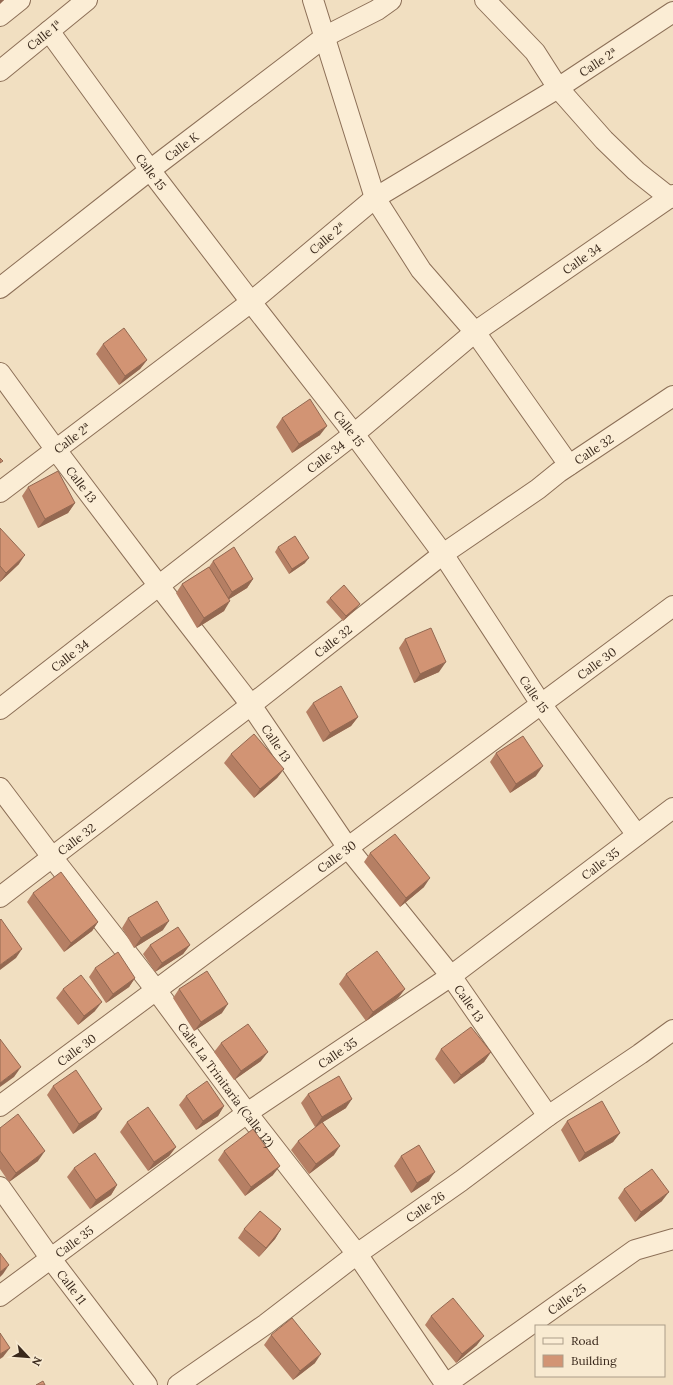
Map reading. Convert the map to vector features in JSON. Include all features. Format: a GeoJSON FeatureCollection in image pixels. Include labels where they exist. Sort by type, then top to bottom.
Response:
{"type":"FeatureCollection","features":[{"type":"Feature","properties":{"kind":"street"},"geometry":{"type":"LineString","coordinates":[[0,16],[20,0]]}},
{"type":"Feature","properties":{"kind":"street","name":"Calle 1ª"},"geometry":{"type":"LineString","coordinates":[[0,71],[87,0]]}},
{"type":"Feature","properties":{"kind":"street"},"geometry":{"type":"LineString","coordinates":[[313,0],[326,36],[375,198],[421,270],[475,332],[569,465]]}},
{"type":"Feature","properties":{"kind":"street","name":"Calle K"},"geometry":{"type":"LineString","coordinates":[[0,288],[150,170],[326,36],[378,10],[391,0]]}},
{"type":"Feature","properties":{"kind":"street"},"geometry":{"type":"LineString","coordinates":[[485,0],[535,52],[558,88],[609,145],[636,171],[671,196]]}},
{"type":"Feature","properties":{"kind":"street"},"geometry":{"type":"LineString","coordinates":[[667,0],[673,8]]}},
{"type":"Feature","properties":{"kind":"street","name":"Calle 2ª"},"geometry":{"type":"LineString","coordinates":[[0,492],[251,302],[375,198],[558,88],[673,12]]}},
{"type":"Feature","properties":{"kind":"street","name":"Calle 15"},"geometry":{"type":"LineString","coordinates":[[49,31],[150,170],[354,434],[443,554],[541,704],[637,835]]}},
{"type":"Feature","properties":{"kind":"street","name":"Calle 34"},"geometry":{"type":"LineString","coordinates":[[0,709],[354,434],[475,332],[671,196]]}},
{"type":"Feature","properties":{"kind":"street","name":"Calle 13"},"geometry":{"type":"LineString","coordinates":[[0,373],[56,450],[251,705],[348,848],[451,976],[548,1116]]}},
{"type":"Feature","properties":{"kind":"street","name":"Calle 32"},"geometry":{"type":"LineString","coordinates":[[0,897],[251,705],[443,554],[569,465],[673,396]]}},
{"type":"Feature","properties":{"kind":"street","name":"Calle 30"},"geometry":{"type":"LineString","coordinates":[[0,1106],[673,606]]}},
{"type":"Feature","properties":{"kind":"street","name":"Calle La Trinitaria (Calle 12)"},"geometry":{"type":"LineString","coordinates":[[0,788],[156,990],[247,1113],[357,1254],[446,1385]]}},
{"type":"Feature","properties":{"kind":"street","name":"Calle 35"},"geometry":{"type":"LineString","coordinates":[[0,1296],[247,1113],[451,976],[673,808]]}},
{"type":"Feature","properties":{"kind":"street","name":"Calle 26"},"geometry":{"type":"LineString","coordinates":[[178,1385],[266,1324],[357,1254],[461,1181],[548,1116],[673,1030]]}},
{"type":"Feature","properties":{"kind":"street","name":"Calle 11"},"geometry":{"type":"LineString","coordinates":[[0,1187],[51,1259],[147,1385]]}},
{"type":"Feature","properties":{"kind":"street","name":"Calle 25"},"geometry":{"type":"LineString","coordinates":[[446,1385],[635,1250],[673,1239]]}},
{"type":"Feature","properties":{"kind":"building"},"geometry":{"type":"Polygon","coordinates":[[[124,328],[147,360],[125,376],[103,344],[124,328]]]}},
{"type":"Feature","properties":{"kind":"building"},"geometry":{"type":"Polygon","coordinates":[[[310,399],[327,426],[299,444],[282,418],[310,399]]]}},
{"type":"Feature","properties":{"kind":"building"},"geometry":{"type":"Polygon","coordinates":[[[58,471],[75,503],[45,519],[28,487],[58,471]]]}},
{"type":"Feature","properties":{"kind":"building"},"geometry":{"type":"Polygon","coordinates":[[[0,528],[25,555],[6,573],[0,566],[0,528]]]}},
{"type":"Feature","properties":{"kind":"building"},"geometry":{"type":"Polygon","coordinates":[[[295,536],[309,558],[292,569],[278,547],[295,536]]]}},
{"type":"Feature","properties":{"kind":"building"},"geometry":{"type":"Polygon","coordinates":[[[234,547],[253,579],[232,592],[213,561],[234,547]]]}},
{"type":"Feature","properties":{"kind":"building"},"geometry":{"type":"Polygon","coordinates":[[[209,567],[230,601],[204,618],[182,584],[209,567]]]}},
{"type":"Feature","properties":{"kind":"building"},"geometry":{"type":"Polygon","coordinates":[[[344,585],[360,604],[346,616],[330,598],[344,585]]]}},
{"type":"Feature","properties":{"kind":"building"},"geometry":{"type":"Polygon","coordinates":[[[431,628],[446,662],[420,674],[405,639],[431,628]]]}},
{"type":"Feature","properties":{"kind":"building"},"geometry":{"type":"Polygon","coordinates":[[[341,686],[358,717],[330,733],[313,703],[341,686]]]}},
{"type":"Feature","properties":{"kind":"building"},"geometry":{"type":"Polygon","coordinates":[[[254,734],[284,769],[260,789],[231,754],[254,734]]]}},
{"type":"Feature","properties":{"kind":"building"},"geometry":{"type":"Polygon","coordinates":[[[523,736],[543,766],[516,784],[496,753],[523,736]]]}},
{"type":"Feature","properties":{"kind":"building"},"geometry":{"type":"Polygon","coordinates":[[[395,834],[430,878],[406,898],[370,853],[395,834]]]}},
{"type":"Feature","properties":{"kind":"building"},"geometry":{"type":"Polygon","coordinates":[[[61,872],[98,922],[71,943],[33,893],[61,872]]]}},
{"type":"Feature","properties":{"kind":"building"},"geometry":{"type":"Polygon","coordinates":[[[157,901],[169,921],[141,938],[128,918],[157,901]]]}},
{"type":"Feature","properties":{"kind":"building"},"geometry":{"type":"Polygon","coordinates":[[[1,919],[22,949],[0,965],[0,920],[1,919]]]}},
{"type":"Feature","properties":{"kind":"building"},"geometry":{"type":"Polygon","coordinates":[[[178,927],[190,945],[162,963],[150,945],[178,927]]]}},
{"type":"Feature","properties":{"kind":"building"},"geometry":{"type":"Polygon","coordinates":[[[377,951],[405,989],[373,1012],[346,974],[377,951]]]}},
{"type":"Feature","properties":{"kind":"building"},"geometry":{"type":"Polygon","coordinates":[[[118,952],[135,978],[113,994],[95,968],[118,952]]]}},
{"type":"Feature","properties":{"kind":"building"},"geometry":{"type":"Polygon","coordinates":[[[207,971],[228,1004],[201,1022],[179,989],[207,971]]]}},
{"type":"Feature","properties":{"kind":"building"},"geometry":{"type":"Polygon","coordinates":[[[81,975],[102,1002],[84,1016],[63,989],[81,975]]]}},
{"type":"Feature","properties":{"kind":"building"},"geometry":{"type":"Polygon","coordinates":[[[248,1024],[268,1052],[241,1071],[221,1043],[248,1024]]]}},
{"type":"Feature","properties":{"kind":"building"},"geometry":{"type":"Polygon","coordinates":[[[471,1027],[491,1052],[461,1075],[441,1049],[471,1027]]]}},
{"type":"Feature","properties":{"kind":"building"},"geometry":{"type":"Polygon","coordinates":[[[0,1039],[21,1067],[0,1083],[0,1039]]]}},
{"type":"Feature","properties":{"kind":"building"},"geometry":{"type":"Polygon","coordinates":[[[76,1070],[102,1109],[79,1124],[53,1086],[76,1070]]]}},
{"type":"Feature","properties":{"kind":"building"},"geometry":{"type":"Polygon","coordinates":[[[339,1076],[352,1099],[322,1117],[308,1094],[339,1076]]]}},
{"type":"Feature","properties":{"kind":"building"},"geometry":{"type":"Polygon","coordinates":[[[207,1081],[224,1106],[203,1121],[186,1096],[207,1081]]]}},
{"type":"Feature","properties":{"kind":"building"},"geometry":{"type":"Polygon","coordinates":[[[602,1101],[620,1133],[585,1153],[567,1121],[602,1101]]]}},
{"type":"Feature","properties":{"kind":"building"},"geometry":{"type":"Polygon","coordinates":[[[148,1107],[176,1147],[154,1162],[127,1122],[148,1107]]]}},
{"type":"Feature","properties":{"kind":"building"},"geometry":{"type":"Polygon","coordinates":[[[18,1114],[45,1151],[16,1173],[0,1151],[0,1128],[18,1114]]]}},
{"type":"Feature","properties":{"kind":"building"},"geometry":{"type":"Polygon","coordinates":[[[322,1122],[340,1146],[316,1164],[298,1141],[322,1122]]]}},
{"type":"Feature","properties":{"kind":"building"},"geometry":{"type":"Polygon","coordinates":[[[253,1129],[280,1166],[251,1187],[224,1151],[253,1129]]]}},
{"type":"Feature","properties":{"kind":"building"},"geometry":{"type":"Polygon","coordinates":[[[419,1145],[435,1172],[417,1183],[401,1156],[419,1145]]]}},
{"type":"Feature","properties":{"kind":"building"},"geometry":{"type":"Polygon","coordinates":[[[95,1153],[117,1185],[96,1200],[74,1168],[95,1153]]]}},
{"type":"Feature","properties":{"kind":"building"},"geometry":{"type":"Polygon","coordinates":[[[652,1169],[669,1192],[641,1212],[624,1189],[652,1169]]]}},
{"type":"Feature","properties":{"kind":"building"},"geometry":{"type":"Polygon","coordinates":[[[260,1211],[281,1229],[266,1248],[244,1229],[260,1211]]]}},
{"type":"Feature","properties":{"kind":"building"},"geometry":{"type":"Polygon","coordinates":[[[0,1253],[9,1265],[0,1272],[0,1253]]]}},
{"type":"Feature","properties":{"kind":"building"},"geometry":{"type":"Polygon","coordinates":[[[453,1298],[484,1336],[462,1354],[431,1316],[453,1298]]]}},
{"type":"Feature","properties":{"kind":"building"},"geometry":{"type":"Polygon","coordinates":[[[292,1318],[321,1354],[300,1371],[271,1335],[292,1318]]]}},
{"type":"Feature","properties":{"kind":"building"},"geometry":{"type":"Polygon","coordinates":[[[0,1333],[10,1348],[0,1354],[0,1333]]]}},
{"type":"Feature","properties":{"kind":"building"},"geometry":{"type":"Polygon","coordinates":[[[43,1381],[45,1385],[36,1385],[43,1381]]]}}]}
